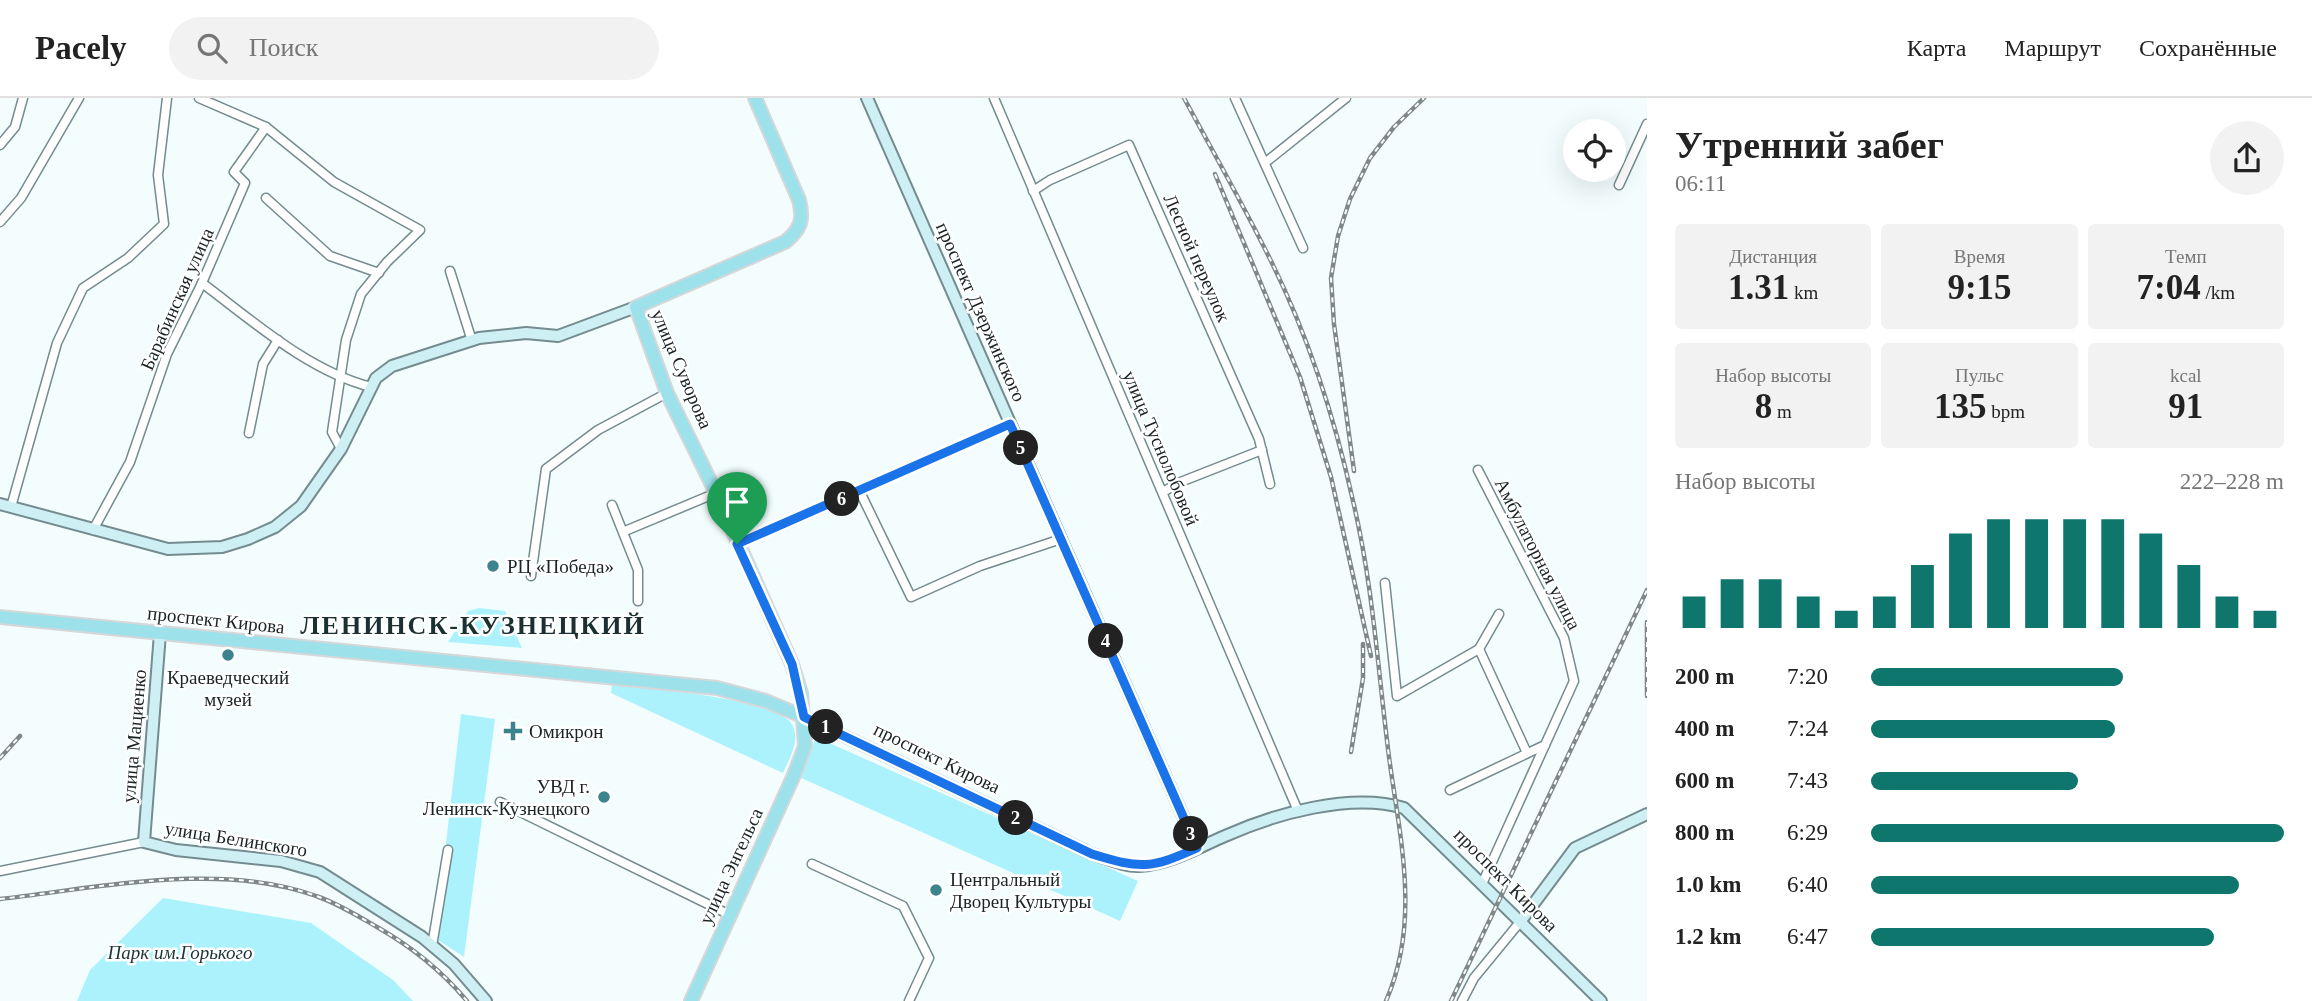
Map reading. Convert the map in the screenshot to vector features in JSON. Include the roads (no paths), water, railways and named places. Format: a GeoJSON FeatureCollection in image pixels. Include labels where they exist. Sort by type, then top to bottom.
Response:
{"type":"FeatureCollection","features":[{"type":"Feature","properties":{"kind":"main road","name":"улица Суворова"},"geometry":{"type":"LineString","coordinates":[[755,98],[799,200],[803,215],[799,231],[785,242],[636,307],[667,394],[716,493],[792,664],[804,717],[805,746]]}},
{"type":"Feature","properties":{"kind":"main road","name":"проспект Кирова"},"geometry":{"type":"LineString","coordinates":[[0,617],[717,688],[766,701],[804,717]]}},
{"type":"Feature","properties":{"kind":"main road","name":"улица Энгельса"},"geometry":{"type":"LineString","coordinates":[[691,1001],[805,746]]}},
{"type":"Feature","properties":{"kind":"street"},"geometry":{"type":"LineString","coordinates":[[0,145],[15,127],[23,98]]}},
{"type":"Feature","properties":{"kind":"street"},"geometry":{"type":"LineString","coordinates":[[0,222],[21,198],[79,98]]}},
{"type":"Feature","properties":{"kind":"street"},"geometry":{"type":"LineString","coordinates":[[167,98],[158,175],[164,224],[128,258],[83,288],[57,343],[5,505],[168,549],[222,547],[248,539],[289,518],[341,449],[371,387],[392,366],[472,341],[526,333],[558,336],[636,307]]}},
{"type":"Feature","properties":{"kind":"street"},"geometry":{"type":"LineString","coordinates":[[199,98],[266,127],[334,181],[420,230],[361,294],[346,340],[342,378],[331,432],[341,449]]}},
{"type":"Feature","properties":{"kind":"street","name":"проспект Дзержинского"},"geometry":{"type":"LineString","coordinates":[[867,98],[1197,848]]}},
{"type":"Feature","properties":{"kind":"street","name":"улица Туснолобовой"},"geometry":{"type":"LineString","coordinates":[[994,98],[1298,811]]}},
{"type":"Feature","properties":{"kind":"street"},"geometry":{"type":"LineString","coordinates":[[1234,98],[1266,162],[1303,248]]}},
{"type":"Feature","properties":{"kind":"street"},"geometry":{"type":"LineString","coordinates":[[1266,162],[1346,98]]}},
{"type":"Feature","properties":{"kind":"street"},"geometry":{"type":"LineString","coordinates":[[1619,185],[1647,124]]}},
{"type":"Feature","properties":{"kind":"street","name":"Барабинская улица"},"geometry":{"type":"LineString","coordinates":[[93,530],[130,462],[167,354],[202,283],[245,183],[234,172],[266,127]]}},
{"type":"Feature","properties":{"kind":"street","name":"Лесной переулок"},"geometry":{"type":"LineString","coordinates":[[1033,191],[1050,180],[1129,145],[1262,450],[1270,484]]}},
{"type":"Feature","properties":{"kind":"street"},"geometry":{"type":"LineString","coordinates":[[265,198],[330,256],[379,273]]}},
{"type":"Feature","properties":{"kind":"street"},"geometry":{"type":"LineString","coordinates":[[450,271],[472,341]]}},
{"type":"Feature","properties":{"kind":"street"},"geometry":{"type":"LineString","coordinates":[[202,283],[278,340],[342,378],[371,387]]}},
{"type":"Feature","properties":{"kind":"street"},"geometry":{"type":"LineString","coordinates":[[249,433],[263,364],[278,340]]}},
{"type":"Feature","properties":{"kind":"street"},"geometry":{"type":"LineString","coordinates":[[531,576],[546,469],[598,430],[667,394]]}},
{"type":"Feature","properties":{"kind":"street"},"geometry":{"type":"LineString","coordinates":[[737,544],[1010,424]]}},
{"type":"Feature","properties":{"kind":"street"},"geometry":{"type":"LineString","coordinates":[[1163,492],[1178,483],[1262,450]]}},
{"type":"Feature","properties":{"kind":"street","name":"Амбулаторная улица"},"geometry":{"type":"LineString","coordinates":[[1478,470],[1566,649],[1574,681],[1482,884]]}},
{"type":"Feature","properties":{"kind":"street"},"geometry":{"type":"LineString","coordinates":[[860,492],[911,597],[980,566],[1060,539]]}},
{"type":"Feature","properties":{"kind":"street"},"geometry":{"type":"LineString","coordinates":[[625,531],[716,493]]}},
{"type":"Feature","properties":{"kind":"street"},"geometry":{"type":"LineString","coordinates":[[612,505],[625,531],[638,570],[638,601]]}},
{"type":"Feature","properties":{"kind":"street"},"geometry":{"type":"LineString","coordinates":[[1385,583],[1396,696],[1479,649],[1499,614]]}},
{"type":"Feature","properties":{"kind":"street","name":"улица Мациенко"},"geometry":{"type":"LineString","coordinates":[[144,842],[160,633]]}},
{"type":"Feature","properties":{"kind":"street"},"geometry":{"type":"LineString","coordinates":[[1479,649],[1527,753]]}},
{"type":"Feature","properties":{"kind":"street","name":"проспект Кирова"},"geometry":{"type":"LineString","coordinates":[[804,717],[1092,854],[1135,867],[1163,863],[1247,827],[1298,811],[1328,806],[1384,804],[1404,808],[1601,1001]]}},
{"type":"Feature","properties":{"kind":"street"},"geometry":{"type":"LineString","coordinates":[[1450,790],[1545,745]]}},
{"type":"Feature","properties":{"kind":"street"},"geometry":{"type":"LineString","coordinates":[[500,802],[730,915]]}},
{"type":"Feature","properties":{"kind":"street"},"geometry":{"type":"LineString","coordinates":[[1474,1001],[1464,997],[1576,848],[1647,814]]}},
{"type":"Feature","properties":{"kind":"street"},"geometry":{"type":"LineString","coordinates":[[0,872],[144,842]]}},
{"type":"Feature","properties":{"kind":"street","name":"улица Белинского"},"geometry":{"type":"LineString","coordinates":[[144,842],[176,850],[281,861],[320,872],[353,890],[432,946],[454,964],[486,1001]]}},
{"type":"Feature","properties":{"kind":"street"},"geometry":{"type":"LineString","coordinates":[[432,946],[448,850]]}},
{"type":"Feature","properties":{"kind":"street"},"geometry":{"type":"LineString","coordinates":[[812,864],[903,906],[929,958],[909,1001]]}},
{"type":"Feature","properties":{"kind":"railway"},"geometry":{"type":"LineString","coordinates":[[1184,98],[1261,240],[1297,319],[1329,409],[1353,501],[1370,596],[1405,880],[1403,941],[1397,971],[1386,1001]]}},
{"type":"Feature","properties":{"kind":"railway"},"geometry":{"type":"LineString","coordinates":[[1354,471],[1334,324],[1331,278],[1338,236],[1350,199],[1370,158],[1394,127],[1424,98]]}},
{"type":"Feature","properties":{"kind":"railway"},"geometry":{"type":"LineString","coordinates":[[1215,174],[1300,377],[1331,477],[1371,656]]}},
{"type":"Feature","properties":{"kind":"railway"},"geometry":{"type":"LineString","coordinates":[[1451,1001],[1647,590]]}},
{"type":"Feature","properties":{"kind":"railway"},"geometry":{"type":"LineString","coordinates":[[1647,622],[1647,696]]}},
{"type":"Feature","properties":{"kind":"railway"},"geometry":{"type":"LineString","coordinates":[[1351,752],[1363,678],[1363,644]]}},
{"type":"Feature","properties":{"kind":"railway"},"geometry":{"type":"LineString","coordinates":[[0,758],[20,736]]}},
{"type":"Feature","properties":{"kind":"railway"},"geometry":{"type":"LineString","coordinates":[[0,899],[159,880],[240,880],[279,886],[332,902],[390,935],[436,969],[467,1001]]}},
{"type":"Feature","properties":{"kind":"place","name":"РЦ «Победа»"},"geometry":{"type":"Point","coordinates":[493,566]}},
{"type":"Feature","properties":{"kind":"place","name":"Краеведческий музей"},"geometry":{"type":"Point","coordinates":[228,655]}},
{"type":"Feature","properties":{"kind":"place","name":"Омикрон"},"geometry":{"type":"Point","coordinates":[513,731]}},
{"type":"Feature","properties":{"kind":"place","name":"УВД г. Ленинск-Кузнецкого"},"geometry":{"type":"Point","coordinates":[604,797]}},
{"type":"Feature","properties":{"kind":"place","name":"Центральный Дворец Культуры"},"geometry":{"type":"Point","coordinates":[936,890]}},
{"type":"Feature","properties":{"kind":"district","name":"ЛЕНИНСК-КУЗНЕЦКИЙ"},"geometry":{"type":"Point","coordinates":[473,625]}},
{"type":"Feature","properties":{"kind":"park label","name":"Парк им.Горького"},"geometry":{"type":"Point","coordinates":[180,952]}}]}
